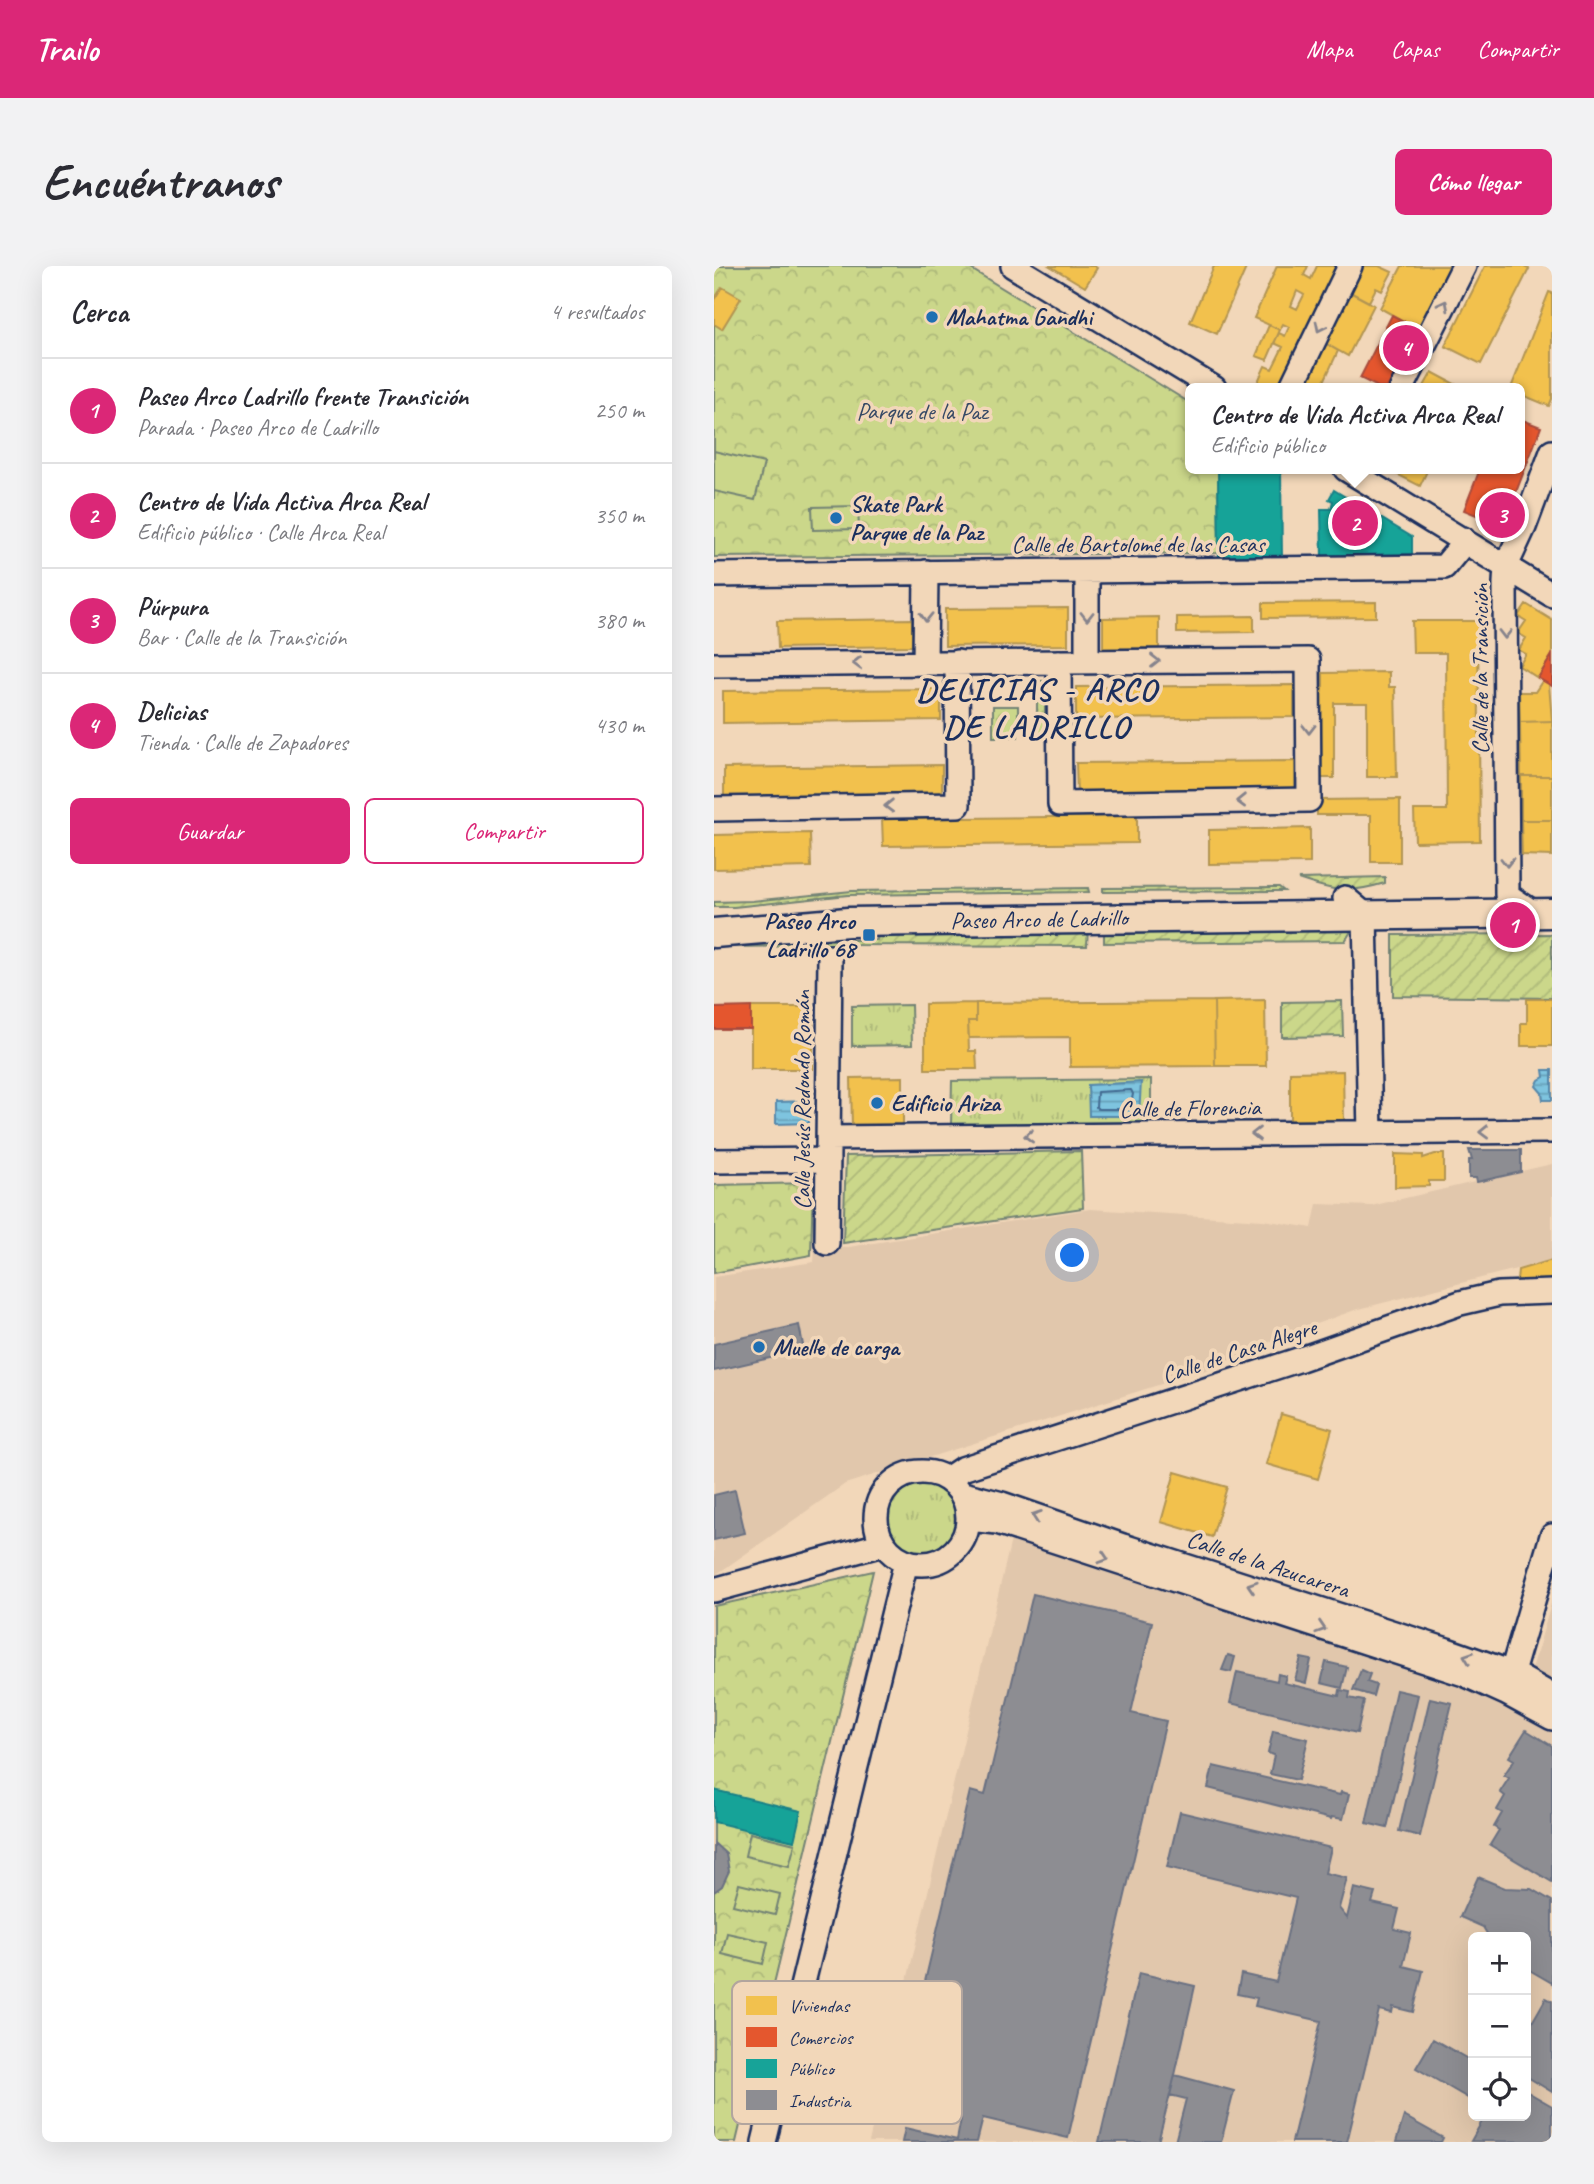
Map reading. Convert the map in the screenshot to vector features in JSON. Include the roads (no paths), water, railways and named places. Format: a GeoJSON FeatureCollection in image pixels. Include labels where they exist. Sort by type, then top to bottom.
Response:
{"type":"FeatureCollection","features":[{"type":"Feature","properties":{"kind":"main road","name":"Paseo Arco de Ladrillo"},"geometry":{"type":"LineString","coordinates":[[714,933],[848,922],[1355,907],[1507,895],[1546,907]]}},
{"type":"Feature","properties":{"kind":"main road","name":"Paseo Arco de Ladrillo"},"geometry":{"type":"LineString","coordinates":[[714,914],[889,902],[1546,907]]}},
{"type":"Feature","properties":{"kind":"street"},"geometry":{"type":"LineString","coordinates":[[1013,266],[1206,383]]}},
{"type":"Feature","properties":{"kind":"street"},"geometry":{"type":"LineString","coordinates":[[1293,383],[1350,266]]}},
{"type":"Feature","properties":{"kind":"street"},"geometry":{"type":"LineString","coordinates":[[1405,383],[1464,266]]}},
{"type":"Feature","properties":{"kind":"street","name":"Calle de la Transición"},"geometry":{"type":"LineString","coordinates":[[1507,895],[1506,566],[1552,452]]}},
{"type":"Feature","properties":{"kind":"street"},"geometry":{"type":"LineString","coordinates":[[1360,474],[1552,595]]}},
{"type":"Feature","properties":{"kind":"street","name":"Calle de Bartolomé de las Casas"},"geometry":{"type":"LineString","coordinates":[[714,575],[1444,567],[1463,540]]}},
{"type":"Feature","properties":{"kind":"street"},"geometry":{"type":"LineString","coordinates":[[1087,571],[1087,662]]}},
{"type":"Feature","properties":{"kind":"street"},"geometry":{"type":"LineString","coordinates":[[925,663],[926,572]]}},
{"type":"Feature","properties":{"kind":"street"},"geometry":{"type":"LineString","coordinates":[[714,665],[957,662],[1308,660],[1309,800],[1060,804],[1059,662]]}},
{"type":"Feature","properties":{"kind":"street"},"geometry":{"type":"LineString","coordinates":[[714,809],[958,806],[957,662]]}},
{"type":"Feature","properties":{"kind":"street"},"geometry":{"type":"LineString","coordinates":[[1355,907],[1366,953],[1370,1133]]}},
{"type":"Feature","properties":{"kind":"street","name":"Calle Jesús Redondo Román"},"geometry":{"type":"LineString","coordinates":[[827,1243],[830,957]]}},
{"type":"Feature","properties":{"kind":"street","name":"Calle de Florencia"},"geometry":{"type":"LineString","coordinates":[[714,1161],[828,1149],[1370,1133],[1552,1132]]}},
{"type":"Feature","properties":{"kind":"street","name":"Calle de Casa Alegre"},"geometry":{"type":"LineString","coordinates":[[955,1487],[962,1469],[1301,1359],[1460,1303],[1512,1292],[1552,1292]]}},
{"type":"Feature","properties":{"kind":"street"},"geometry":{"type":"LineString","coordinates":[[919,1471],[934,1473],[955,1487],[969,1519],[966,1534],[948,1557],[934,1563],[920,1564],[906,1562],[883,1544],[877,1529],[877,1506],[883,1493],[905,1474],[919,1471]]}},
{"type":"Feature","properties":{"kind":"street","name":"Calle de la Azucarera"},"geometry":{"type":"LineString","coordinates":[[955,1487],[1123,1546],[1389,1630],[1509,1683],[1552,1718]]}},
{"type":"Feature","properties":{"kind":"street","name":"Calle de la Azucarera"},"geometry":{"type":"LineString","coordinates":[[969,1519],[997,1522],[1464,1674],[1509,1683],[1552,1696]]}},
{"type":"Feature","properties":{"kind":"street"},"geometry":{"type":"LineString","coordinates":[[1509,1683],[1552,1536]]}},
{"type":"Feature","properties":{"kind":"street"},"geometry":{"type":"LineString","coordinates":[[714,1590],[883,1544]]}},
{"type":"Feature","properties":{"kind":"street"},"geometry":{"type":"LineString","coordinates":[[803,1981],[906,1562]]}},
{"type":"Feature","properties":{"kind":"street"},"geometry":{"type":"LineString","coordinates":[[764,2142],[768,2124]]}},
{"type":"Feature","properties":{"kind":"water"},"geometry":{"type":"Polygon","coordinates":[[[1543,1070],[1552,1070],[1552,1100],[1543,1100],[1542,1093],[1536,1086],[1544,1077],[1543,1070]]]}},
{"type":"Feature","properties":{"kind":"water"},"geometry":{"type":"Polygon","coordinates":[[[1141,1082],[1139,1116],[1089,1116],[1088,1085],[1141,1082]]]}},
{"type":"Feature","properties":{"kind":"water"},"geometry":{"type":"Polygon","coordinates":[[[808,1101],[809,1123],[776,1124],[776,1102],[808,1101]]]}},
{"type":"Feature","properties":{"kind":"place","name":"Mahatma Gandhi"},"geometry":{"type":"Point","coordinates":[932,317]}},
{"type":"Feature","properties":{"kind":"place","name":"Delicias"},"geometry":{"type":"Point","coordinates":[1406,348]}},
{"type":"Feature","properties":{"kind":"place","name":"Púrpura"},"geometry":{"type":"Point","coordinates":[1502,515]}},
{"type":"Feature","properties":{"kind":"place","name":"Skate Park Parque de la Paz"},"geometry":{"type":"Point","coordinates":[836,518]}},
{"type":"Feature","properties":{"kind":"place","name":"Centro de Vida Activa Arca Real"},"geometry":{"type":"Point","coordinates":[1355,523]}},
{"type":"Feature","properties":{"kind":"place","name":"Paseo Arco Ladrillo frente Transición"},"geometry":{"type":"Point","coordinates":[1513,925]}},
{"type":"Feature","properties":{"kind":"place","name":"Paseo Arco Ladrillo 68"},"geometry":{"type":"Point","coordinates":[869,935]}},
{"type":"Feature","properties":{"kind":"place","name":"Edificio Ariza"},"geometry":{"type":"Point","coordinates":[877,1103]}},
{"type":"Feature","properties":{"kind":"place","name":"Muelle de carga"},"geometry":{"type":"Point","coordinates":[759,1347]}},
{"type":"Feature","properties":{"kind":"district","name":"DELICIAS - ARCO DE LADRILLO"},"geometry":{"type":"Point","coordinates":[1037,708]}},
{"type":"Feature","properties":{"kind":"park label","name":"Parque de la Paz"},"geometry":{"type":"Point","coordinates":[922,411]}}]}
